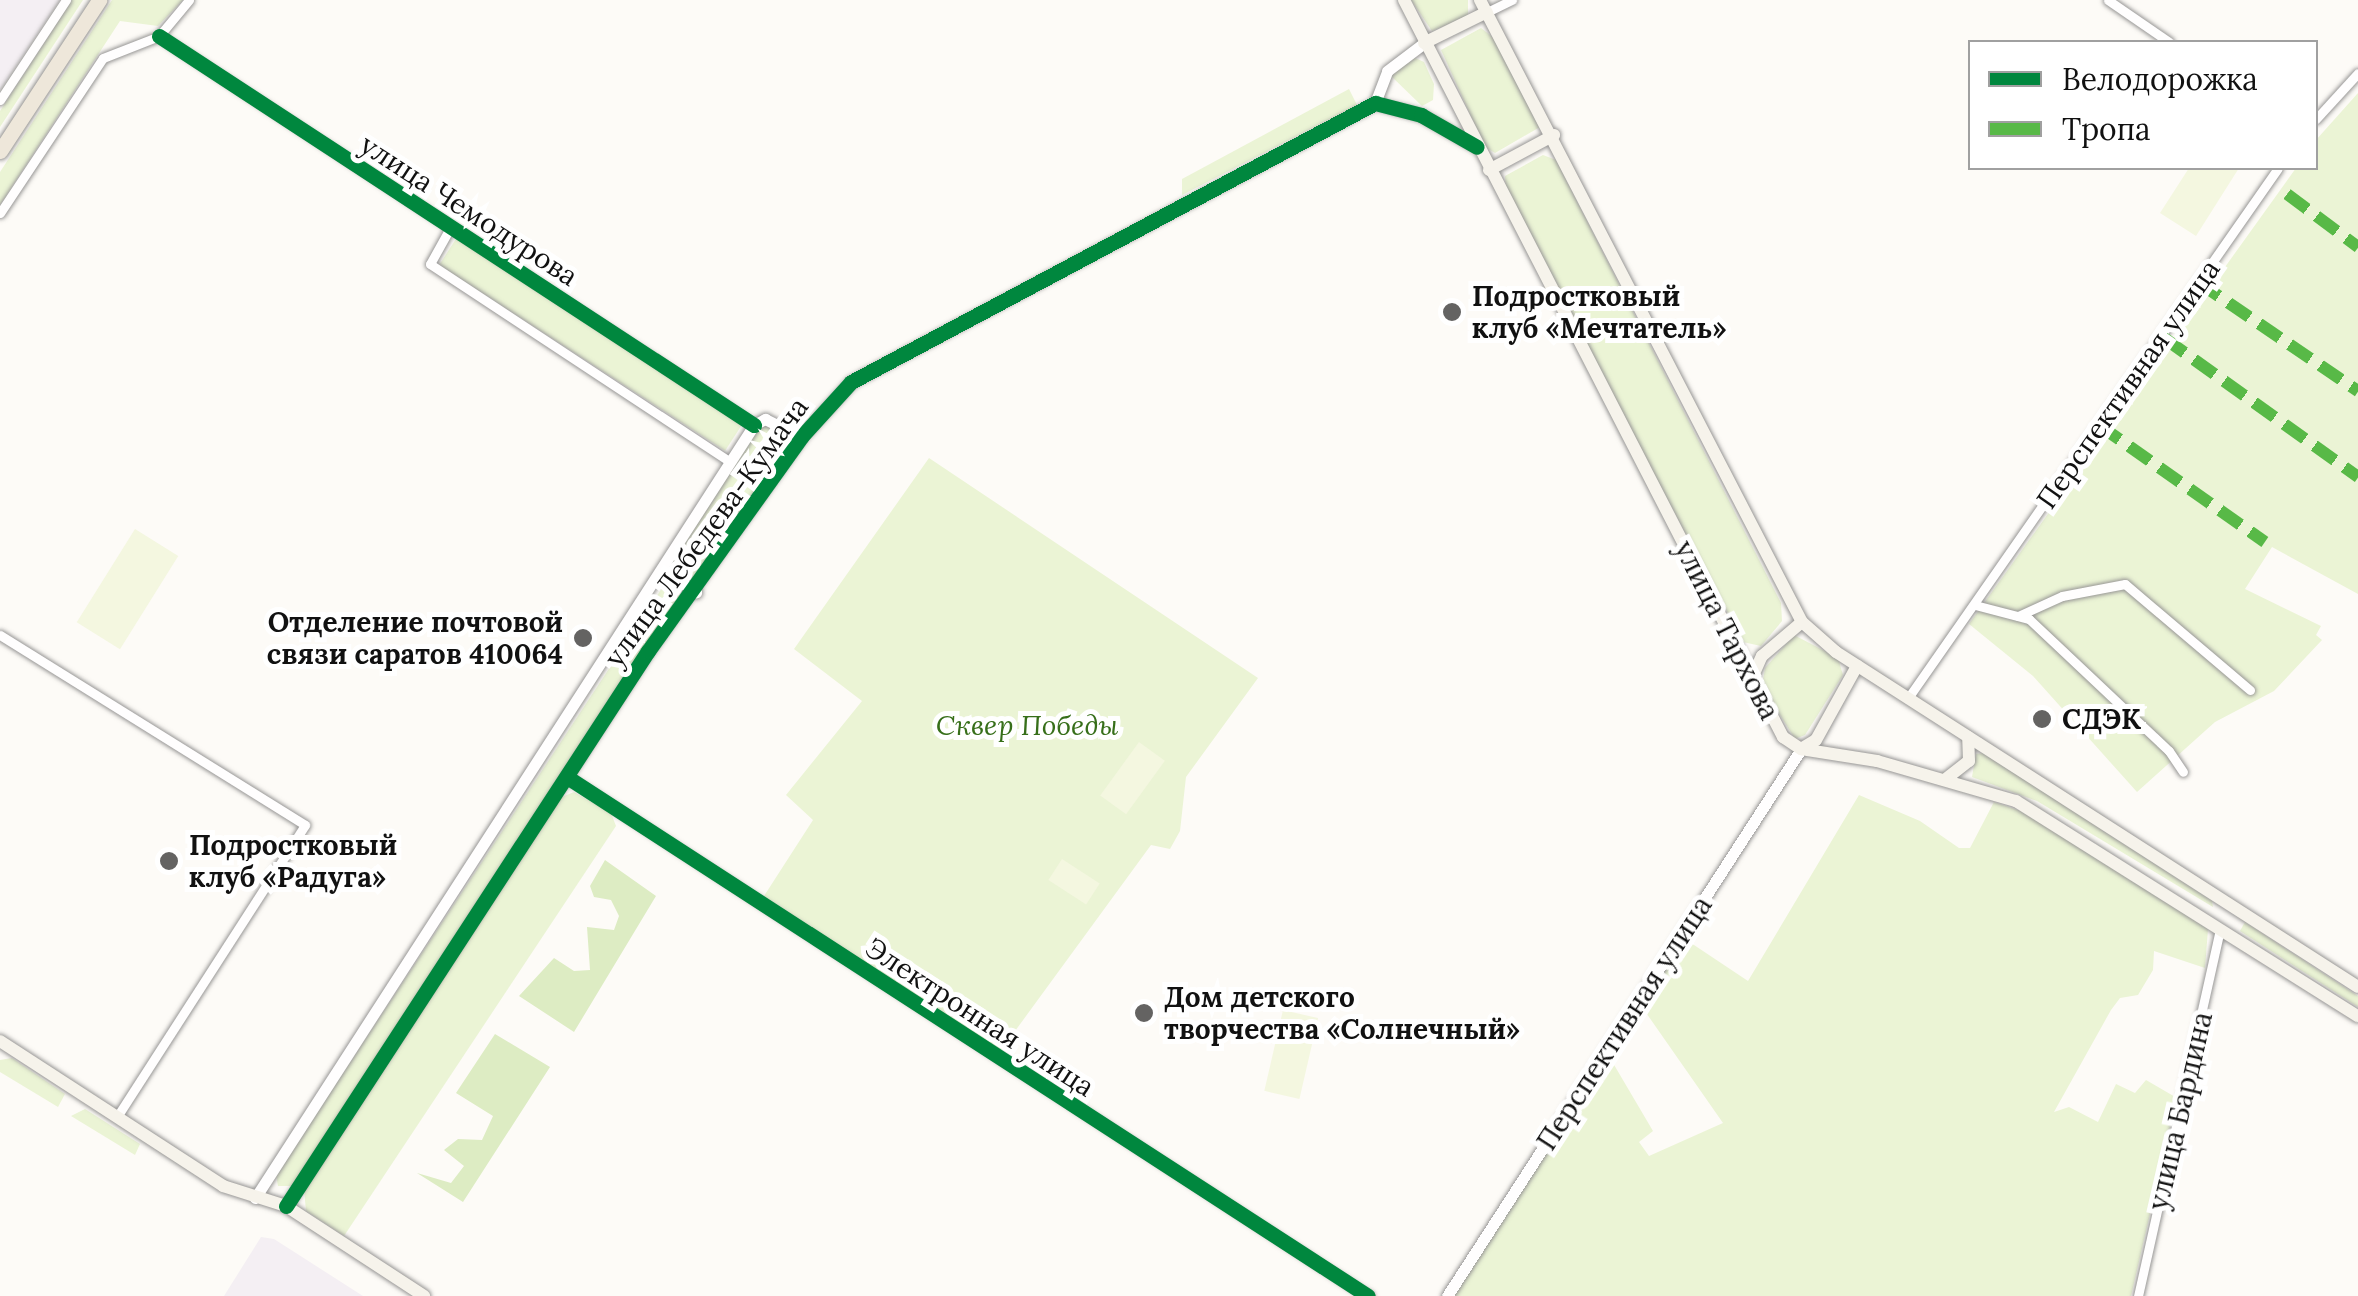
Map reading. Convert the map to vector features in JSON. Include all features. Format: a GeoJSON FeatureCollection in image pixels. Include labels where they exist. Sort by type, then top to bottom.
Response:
{"type":"FeatureCollection","features":[{"type":"Feature","properties":{"kind":"main road"},"geometry":{"type":"LineString","coordinates":[[0,150],[99,0]]}},
{"type":"Feature","properties":{"kind":"main road","name":"улица Тархова"},"geometry":{"type":"LineString","coordinates":[[1404,0],[1783,737],[1802,750]]}},
{"type":"Feature","properties":{"kind":"main road"},"geometry":{"type":"LineString","coordinates":[[1424,43],[1483,6],[1554,136],[1802,622],[1857,666],[2358,987]]}},
{"type":"Feature","properties":{"kind":"main road"},"geometry":{"type":"LineString","coordinates":[[1489,170],[1554,136]]}},
{"type":"Feature","properties":{"kind":"main road"},"geometry":{"type":"LineString","coordinates":[[1752,678],[1762,656],[1802,622]]}},
{"type":"Feature","properties":{"kind":"main road"},"geometry":{"type":"LineString","coordinates":[[1802,750],[1816,740],[1857,666]]}},
{"type":"Feature","properties":{"kind":"main road"},"geometry":{"type":"LineString","coordinates":[[1944,779],[1969,761],[1966,735]]}},
{"type":"Feature","properties":{"kind":"main road"},"geometry":{"type":"LineString","coordinates":[[1802,750],[1944,779],[2016,801],[2071,830],[2358,1016]]}},
{"type":"Feature","properties":{"kind":"main road"},"geometry":{"type":"LineString","coordinates":[[2220,926],[2230,906]]}},
{"type":"Feature","properties":{"kind":"main road"},"geometry":{"type":"LineString","coordinates":[[0,1041],[223,1186],[286,1206],[424,1296]]}},
{"type":"Feature","properties":{"kind":"street"},"geometry":{"type":"LineString","coordinates":[[0,100],[66,0]]}},
{"type":"Feature","properties":{"kind":"street"},"geometry":{"type":"LineString","coordinates":[[0,213],[103,58],[159,36],[189,0]]}},
{"type":"Feature","properties":{"kind":"street"},"geometry":{"type":"LineString","coordinates":[[1483,6],[1512,0]]}},
{"type":"Feature","properties":{"kind":"street"},"geometry":{"type":"LineString","coordinates":[[2108,0],[2166,40]]}},
{"type":"Feature","properties":{"kind":"street","name":"улица Чемодурова"},"geometry":{"type":"LineString","coordinates":[[159,36],[754,425],[766,419],[800,437]]}},
{"type":"Feature","properties":{"kind":"street"},"geometry":{"type":"LineString","coordinates":[[1424,43],[1387,71],[1375,103],[1421,115],[1477,147]]}},
{"type":"Feature","properties":{"kind":"street"},"geometry":{"type":"LineString","coordinates":[[2318,117],[2358,73]]}},
{"type":"Feature","properties":{"kind":"street","name":"улица Лебедева-Кумача"},"geometry":{"type":"LineString","coordinates":[[286,1206],[648,651],[696,592],[800,437],[851,382],[884,361],[1375,103]]}},
{"type":"Feature","properties":{"kind":"street","name":"Перспективная улица"},"geometry":{"type":"LineString","coordinates":[[1908,698],[2277,170]]}},
{"type":"Feature","properties":{"kind":"street","name":"улица Чемодурова"},"geometry":{"type":"LineString","coordinates":[[450,228],[430,264],[729,461]]}},
{"type":"Feature","properties":{"kind":"street","name":"улица Лебедева-Кумача"},"geometry":{"type":"LineString","coordinates":[[255,1198],[664,570],[754,425]]}},
{"type":"Feature","properties":{"kind":"street"},"geometry":{"type":"LineString","coordinates":[[664,570],[696,592]]}},
{"type":"Feature","properties":{"kind":"street"},"geometry":{"type":"LineString","coordinates":[[2018,616],[2062,596],[2124,584],[2250,690]]}},
{"type":"Feature","properties":{"kind":"street"},"geometry":{"type":"LineString","coordinates":[[1974,605],[2018,616],[2051,637],[2182,772]]}},
{"type":"Feature","properties":{"kind":"street"},"geometry":{"type":"LineString","coordinates":[[0,636],[305,825],[117,1117]]}},
{"type":"Feature","properties":{"kind":"street","name":"Перспективная улица"},"geometry":{"type":"LineString","coordinates":[[1447,1296],[1802,750]]}},
{"type":"Feature","properties":{"kind":"street","name":"Электронная улица"},"geometry":{"type":"LineString","coordinates":[[567,777],[1365,1295]]}},
{"type":"Feature","properties":{"kind":"street","name":"улица Бардина"},"geometry":{"type":"LineString","coordinates":[[2138,1296],[2220,926]]}},
{"type":"Feature","properties":{"kind":"shaded area"},"geometry":{"type":"Polygon","coordinates":[[[0,0],[60,0],[0,90],[0,0]]]}},
{"type":"Feature","properties":{"kind":"shaded area"},"geometry":{"type":"Polygon","coordinates":[[[261,1237],[274,1239],[363,1296],[224,1296],[261,1237]]]}},
{"type":"Feature","properties":{"kind":"green space"},"geometry":{"type":"Polygon","coordinates":[[[72,0],[83,0],[0,127],[0,111],[72,0]]]}},
{"type":"Feature","properties":{"kind":"green space"},"geometry":{"type":"Polygon","coordinates":[[[112,0],[183,0],[158,26],[120,21],[0,205],[0,172],[112,0]]]}},
{"type":"Feature","properties":{"kind":"green space"},"geometry":{"type":"Polygon","coordinates":[[[1411,0],[1468,0],[1468,16],[1432,31],[1411,0]]]}},
{"type":"Feature","properties":{"kind":"green space"},"geometry":{"type":"Polygon","coordinates":[[[1481,28],[1494,38],[1540,127],[1495,153],[1485,147],[1441,50],[1481,28]]]}},
{"type":"Feature","properties":{"kind":"green space"},"geometry":{"type":"Polygon","coordinates":[[[1415,58],[1424,62],[1434,84],[1433,100],[1422,106],[1390,75],[1415,58]]]}},
{"type":"Feature","properties":{"kind":"green space"},"geometry":{"type":"Polygon","coordinates":[[[1349,89],[1357,105],[1182,195],[1182,179],[1349,89]]]}},
{"type":"Feature","properties":{"kind":"green space"},"geometry":{"type":"Polygon","coordinates":[[[2358,93],[2358,594],[2272,547],[2245,589],[2321,626],[2316,635],[2322,640],[2274,691],[2215,722],[2137,792],[2033,676],[1969,624],[2295,170],[2318,170],[2318,138],[2358,93]]]}},
{"type":"Feature","properties":{"kind":"green space"},"geometry":{"type":"Polygon","coordinates":[[[1543,155],[1556,160],[1781,603],[1782,621],[1761,646],[1743,642],[1506,195],[1505,176],[1543,155]]]}},
{"type":"Feature","properties":{"kind":"green space"},"geometry":{"type":"Polygon","coordinates":[[[2188,170],[2238,170],[2196,236],[2160,213],[2188,170]]]}},
{"type":"Feature","properties":{"kind":"green space"},"geometry":{"type":"Polygon","coordinates":[[[456,239],[742,425],[725,451],[439,265],[456,239]]]}},
{"type":"Feature","properties":{"kind":"green space"},"geometry":{"type":"Polygon","coordinates":[[[769,424],[785,433],[787,447],[698,578],[685,579],[673,561],[757,428],[769,424]]]}},
{"type":"Feature","properties":{"kind":"green space","name":"Сквер Победы"},"geometry":{"type":"Polygon","coordinates":[[[929,458],[1258,678],[1186,777],[1180,831],[1170,849],[1151,845],[999,1053],[764,896],[813,820],[786,795],[862,701],[794,649],[929,458]]]}},
{"type":"Feature","properties":{"kind":"green space"},"geometry":{"type":"Polygon","coordinates":[[[135,529],[178,556],[120,649],[77,622],[135,529]]]}},
{"type":"Feature","properties":{"kind":"green space"},"geometry":{"type":"Polygon","coordinates":[[[666,582],[682,595],[293,1186],[278,1186],[276,1175],[666,582]]]}},
{"type":"Feature","properties":{"kind":"green space"},"geometry":{"type":"Polygon","coordinates":[[[1794,635],[1838,658],[1843,675],[1805,735],[1795,739],[1762,686],[1765,668],[1794,635]]]}},
{"type":"Feature","properties":{"kind":"green space"},"geometry":{"type":"Polygon","coordinates":[[[1139,742],[1165,761],[1126,814],[1100,795],[1139,742]]]}},
{"type":"Feature","properties":{"kind":"green space"},"geometry":{"type":"Polygon","coordinates":[[[1983,753],[2212,901],[2213,907],[2037,801],[1972,777],[1976,754],[1983,753]]]}},
{"type":"Feature","properties":{"kind":"green space"},"geometry":{"type":"Polygon","coordinates":[[[574,792],[611,813],[616,826],[344,1236],[306,1211],[304,1189],[557,799],[574,792]]]}},
{"type":"Feature","properties":{"kind":"green space"},"geometry":{"type":"Polygon","coordinates":[[[1859,795],[1920,821],[1959,848],[1970,848],[1994,802],[2021,811],[2208,929],[2205,968],[2154,951],[2153,970],[2138,995],[2120,998],[2111,1010],[2054,1112],[2069,1107],[2098,1122],[2116,1084],[2135,1093],[2146,1080],[2177,1098],[2131,1296],[1452,1296],[1610,1058],[1653,1131],[1639,1142],[1649,1156],[1723,1123],[1642,1007],[1685,939],[1748,981],[1859,795]]]}},
{"type":"Feature","properties":{"kind":"green space"},"geometry":{"type":"Polygon","coordinates":[[[1062,859],[1100,884],[1086,904],[1048,880],[1062,859]]]}},
{"type":"Feature","properties":{"kind":"green space"},"geometry":{"type":"Polygon","coordinates":[[[605,860],[656,896],[574,1032],[519,996],[554,958],[574,971],[590,970],[587,927],[614,930],[619,916],[611,900],[594,897],[590,886],[605,860]]]}},
{"type":"Feature","properties":{"kind":"green space"},"geometry":{"type":"Polygon","coordinates":[[[2245,922],[2358,996],[2358,1007],[2240,931],[2245,922]]]}},
{"type":"Feature","properties":{"kind":"green space"},"geometry":{"type":"Polygon","coordinates":[[[1283,1010],[1318,1018],[1299,1099],[1264,1091],[1283,1010]]]}},
{"type":"Feature","properties":{"kind":"green space"},"geometry":{"type":"Polygon","coordinates":[[[495,1034],[550,1067],[463,1202],[417,1173],[451,1183],[464,1166],[444,1150],[458,1139],[482,1140],[493,1116],[456,1093],[495,1034]]]}},
{"type":"Feature","properties":{"kind":"green space"},"geometry":{"type":"Polygon","coordinates":[[[12,1058],[65,1094],[58,1107],[0,1072],[0,1060],[12,1058]]]}},
{"type":"Feature","properties":{"kind":"green space"},"geometry":{"type":"Polygon","coordinates":[[[85,1109],[140,1144],[135,1155],[71,1116],[85,1109]]]}},
{"type":"Feature","properties":{"kind":"marked path"},"geometry":{"type":"LineString","coordinates":[[2287,194],[2358,247]]}},
{"type":"Feature","properties":{"kind":"marked path"},"geometry":{"type":"LineString","coordinates":[[2198,282],[2358,391]]}},
{"type":"Feature","properties":{"kind":"marked path"},"geometry":{"type":"LineString","coordinates":[[2164,338],[2358,477]]}},
{"type":"Feature","properties":{"kind":"marked path"},"geometry":{"type":"LineString","coordinates":[[2099,425],[2265,542]]}},
{"type":"Feature","properties":{"kind":"cycle path"},"geometry":{"type":"LineString","coordinates":[[159,36],[754,425]]}},
{"type":"Feature","properties":{"kind":"cycle path"},"geometry":{"type":"LineString","coordinates":[[286,1206],[648,651],[801,437],[851,382],[1375,103],[1421,115],[1477,147]]}},
{"type":"Feature","properties":{"kind":"cycle path"},"geometry":{"type":"LineString","coordinates":[[567,777],[1368,1296]]}},
{"type":"Feature","properties":{"kind":"place","name":"Подростковый клуб «Мечтатель»"},"geometry":{"type":"Point","coordinates":[1452,312]}},
{"type":"Feature","properties":{"kind":"place","name":"Отделение почтовой связи саратов 410064"},"geometry":{"type":"Point","coordinates":[583,638]}},
{"type":"Feature","properties":{"kind":"place","name":"СДЭК"},"geometry":{"type":"Point","coordinates":[2042,719]}},
{"type":"Feature","properties":{"kind":"place","name":"Подростковый клуб «Радуга»"},"geometry":{"type":"Point","coordinates":[169,861]}},
{"type":"Feature","properties":{"kind":"place","name":"Дом детского творчества «Солнечный»"},"geometry":{"type":"Point","coordinates":[1144,1013]}}]}
